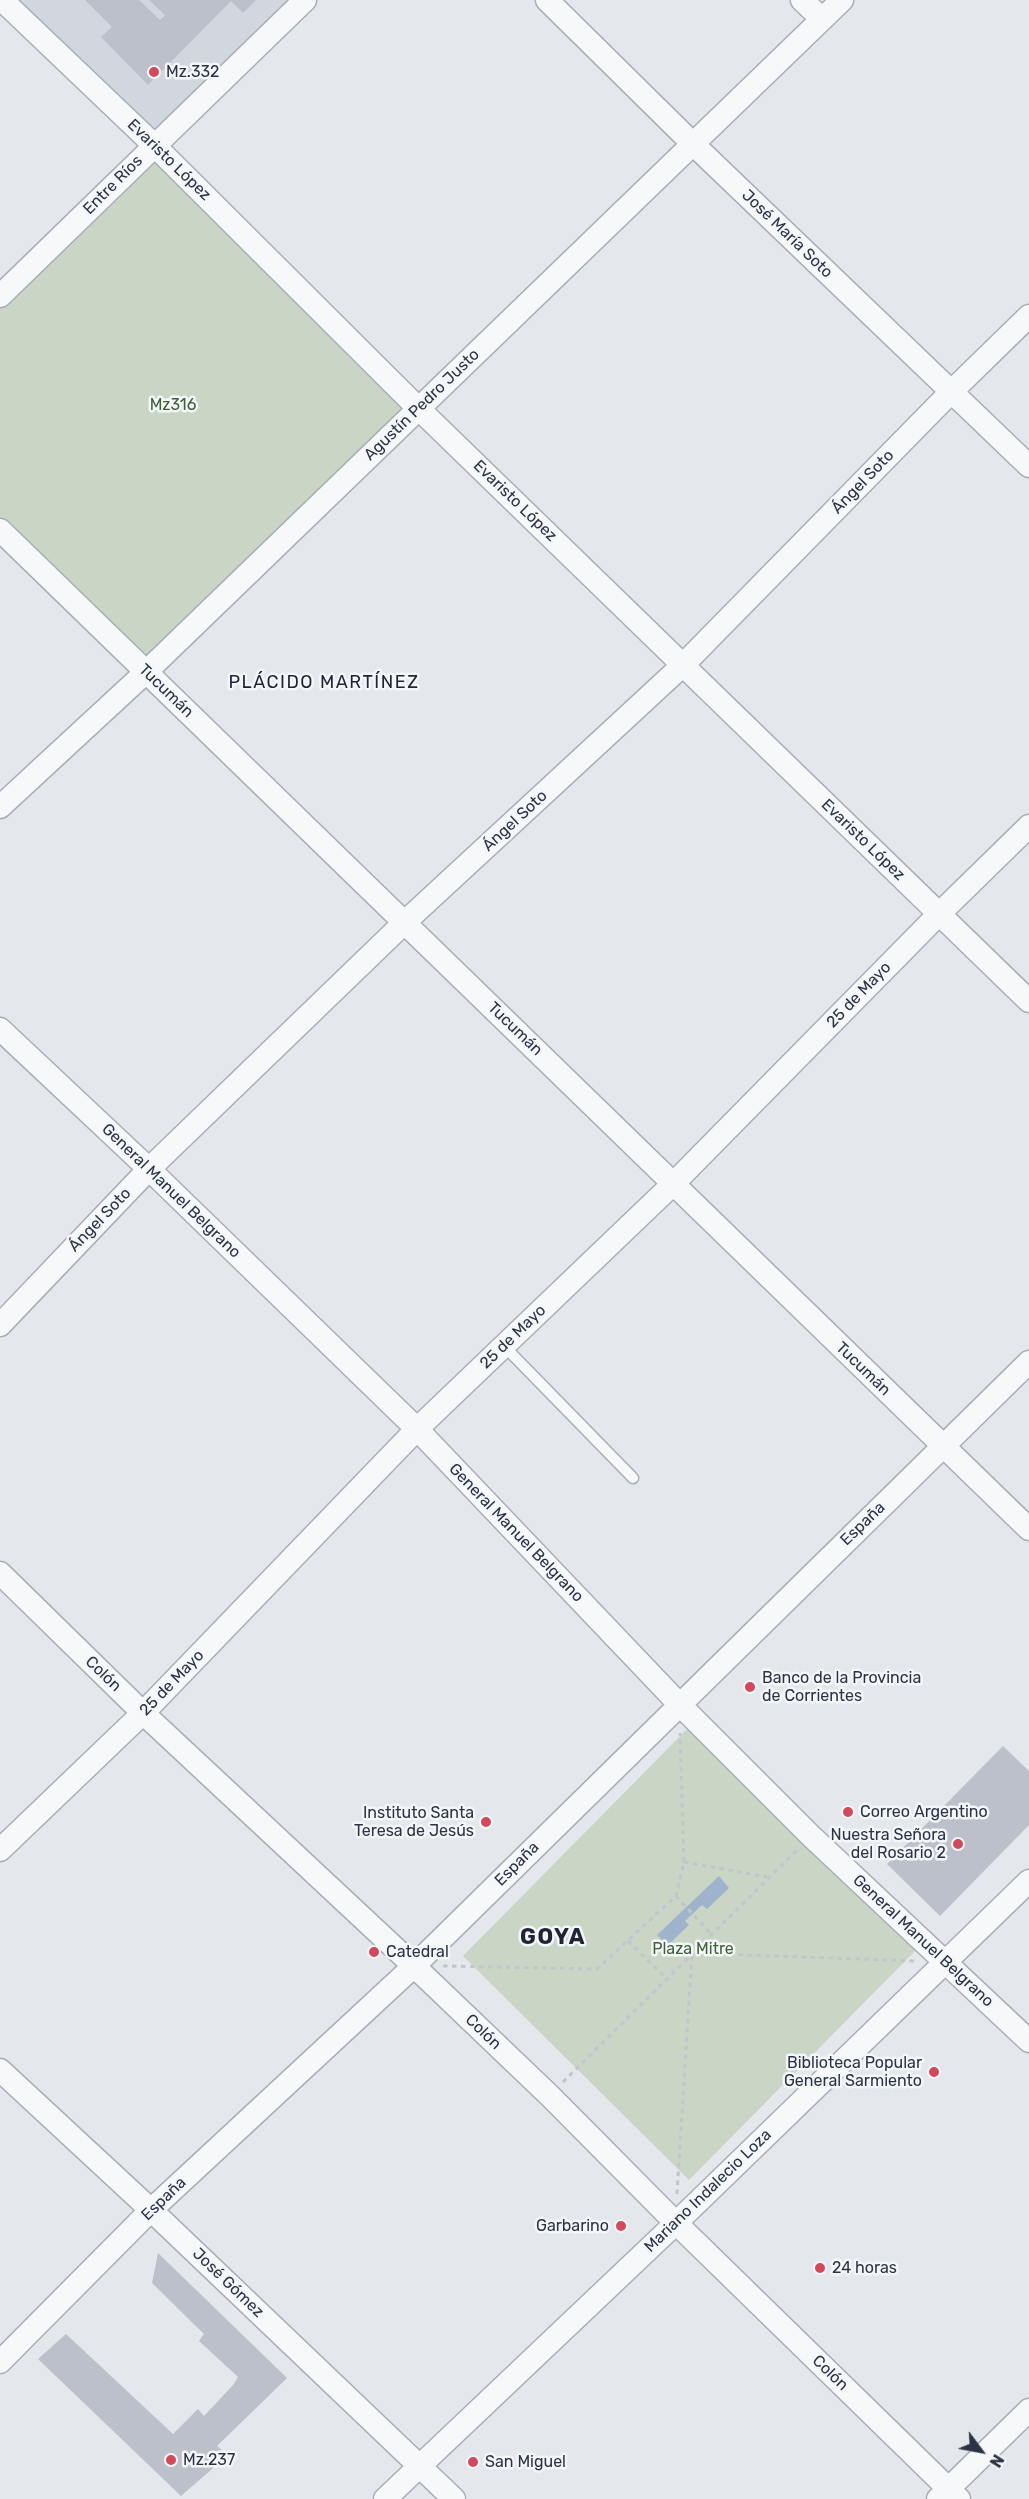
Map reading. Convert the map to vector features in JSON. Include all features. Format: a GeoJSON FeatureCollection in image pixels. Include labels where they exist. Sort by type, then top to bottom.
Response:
{"type":"FeatureCollection","features":[{"type":"Feature","properties":{"kind":"street","name":"Evaristo López"},"geometry":{"type":"LineString","coordinates":[[3,0],[154,145],[418,408],[1029,1001]]}},
{"type":"Feature","properties":{"kind":"street","name":"Entre Ríos"},"geometry":{"type":"LineString","coordinates":[[0,296],[305,0]]}},
{"type":"Feature","properties":{"kind":"street","name":"José María Soto"},"geometry":{"type":"LineString","coordinates":[[547,0],[692,143],[1029,466]]}},
{"type":"Feature","properties":{"kind":"street"},"geometry":{"type":"LineString","coordinates":[[802,0],[822,19]]}},
{"type":"Feature","properties":{"kind":"street","name":"Agustín Pedro Justo"},"geometry":{"type":"LineString","coordinates":[[0,807],[146,672],[842,0]]}},
{"type":"Feature","properties":{"kind":"street","name":"Ángel Soto"},"geometry":{"type":"LineString","coordinates":[[0,1325],[149,1169],[405,922],[683,665],[951,392],[1029,316]]}},
{"type":"Feature","properties":{"kind":"street","name":"Tucumán"},"geometry":{"type":"LineString","coordinates":[[0,530],[1029,1529]]}},
{"type":"Feature","properties":{"kind":"street","name":"25 de Mayo"},"geometry":{"type":"LineString","coordinates":[[0,1850],[143,1713],[417,1429],[674,1184],[939,914],[1029,826]]}},
{"type":"Feature","properties":{"kind":"street","name":"General Manuel Belgrano"},"geometry":{"type":"LineString","coordinates":[[0,1029],[149,1169],[417,1429],[679,1704],[811,1836],[1029,2041]]}},
{"type":"Feature","properties":{"kind":"street","name":"España"},"geometry":{"type":"LineString","coordinates":[[0,2362],[151,2210],[414,1966],[1029,1362]]}},
{"type":"Feature","properties":{"kind":"street","name":"Colón"},"geometry":{"type":"LineString","coordinates":[[0,1573],[143,1713],[550,2096],[948,2496]]}},
{"type":"Feature","properties":{"kind":"street","name":"Mariano Indalecio Loza"},"geometry":{"type":"LineString","coordinates":[[385,2499],[676,2223],[1029,1881]]}},
{"type":"Feature","properties":{"kind":"street","name":"José Gómez"},"geometry":{"type":"LineString","coordinates":[[0,2070],[151,2210],[454,2499]]}},
{"type":"Feature","properties":{"kind":"street"},"geometry":{"type":"LineString","coordinates":[[948,2496],[1029,2410]]}},
{"type":"Feature","properties":{"kind":"lane"},"geometry":{"type":"LineString","coordinates":[[504,1346],[633,1478]]}},
{"type":"Feature","properties":{"kind":"path"},"geometry":{"type":"LineString","coordinates":[[414,1966],[597,1969],[676,1896],[684,1862],[679,1704]]}},
{"type":"Feature","properties":{"kind":"path"},"geometry":{"type":"LineString","coordinates":[[550,2096],[811,1836]]}},
{"type":"Feature","properties":{"kind":"path"},"geometry":{"type":"LineString","coordinates":[[684,1862],[769,1877]]}},
{"type":"Feature","properties":{"kind":"path"},"geometry":{"type":"LineString","coordinates":[[676,1896],[711,1934]]}},
{"type":"Feature","properties":{"kind":"path"},"geometry":{"type":"LineString","coordinates":[[628,1941],[666,1978]]}},
{"type":"Feature","properties":{"kind":"path"},"geometry":{"type":"LineString","coordinates":[[692,1953],[945,1962]]}},
{"type":"Feature","properties":{"kind":"path"},"geometry":{"type":"LineString","coordinates":[[676,2223],[692,1953]]}},
{"type":"Feature","properties":{"kind":"shaded area","name":"Mz.332"},"geometry":{"type":"Polygon","coordinates":[[[2,0],[305,0],[154,145],[2,0]]]}},
{"type":"Feature","properties":{"kind":"green space","name":"Mz316"},"geometry":{"type":"Polygon","coordinates":[[[154,145],[418,408],[146,672],[0,530],[0,296],[154,145]]]}},
{"type":"Feature","properties":{"kind":"green space","name":"Plaza Mitre"},"geometry":{"type":"Polygon","coordinates":[[[697,1719],[923,1943],[689,2180],[463,1956],[697,1719]]]}},
{"type":"Feature","properties":{"kind":"water"},"geometry":{"type":"Polygon","coordinates":[[[719,1876],[729,1888],[707,1909],[702,1905],[685,1921],[689,1925],[667,1946],[657,1935],[719,1876]]]}},
{"type":"Feature","properties":{"kind":"building"},"geometry":{"type":"Polygon","coordinates":[[[85,0],[139,0],[160,20],[165,15],[149,0],[256,0],[243,13],[231,1],[148,85],[101,37],[112,27],[85,0]]]}},
{"type":"Feature","properties":{"kind":"building","name":"Nuestra Señora del Rosario 2"},"geometry":{"type":"Polygon","coordinates":[[[1003,1746],[1029,1771],[1029,1825],[940,1916],[887,1864],[1003,1746]]]}},
{"type":"Feature","properties":{"kind":"building"},"geometry":{"type":"Polygon","coordinates":[[[158,2253],[287,2378],[217,2446],[228,2455],[181,2496],[38,2359],[66,2334],[173,2434],[198,2409],[204,2416],[238,2377],[199,2341],[204,2334],[152,2283],[158,2253]]]}},
{"type":"Feature","properties":{"kind":"place","name":"Mz.332"},"geometry":{"type":"Point","coordinates":[154,72]}},
{"type":"Feature","properties":{"kind":"place","name":"Banco de la Provincia de Corrientes"},"geometry":{"type":"Point","coordinates":[750,1687]}},
{"type":"Feature","properties":{"kind":"place","name":"Correo Argentino"},"geometry":{"type":"Point","coordinates":[848,1812]}},
{"type":"Feature","properties":{"kind":"place","name":"Instituto Santa Teresa de Jesús"},"geometry":{"type":"Point","coordinates":[486,1822]}},
{"type":"Feature","properties":{"kind":"place","name":"Nuestra Señora del Rosario 2"},"geometry":{"type":"Point","coordinates":[958,1844]}},
{"type":"Feature","properties":{"kind":"place","name":"Catedral"},"geometry":{"type":"Point","coordinates":[374,1952]}},
{"type":"Feature","properties":{"kind":"place","name":"Biblioteca Popular General Sarmiento"},"geometry":{"type":"Point","coordinates":[934,2072]}},
{"type":"Feature","properties":{"kind":"place","name":"Garbarino"},"geometry":{"type":"Point","coordinates":[621,2226]}},
{"type":"Feature","properties":{"kind":"place","name":"24 horas"},"geometry":{"type":"Point","coordinates":[820,2268]}},
{"type":"Feature","properties":{"kind":"place","name":"Mz.237"},"geometry":{"type":"Point","coordinates":[171,2460]}},
{"type":"Feature","properties":{"kind":"place","name":"San Miguel"},"geometry":{"type":"Point","coordinates":[473,2462]}},
{"type":"Feature","properties":{"kind":"district","name":"PLÁCIDO MARTÍNEZ"},"geometry":{"type":"Point","coordinates":[324,683]}},
{"type":"Feature","properties":{"kind":"district","name":"GOYA"},"geometry":{"type":"Point","coordinates":[553,1938]}}]}
